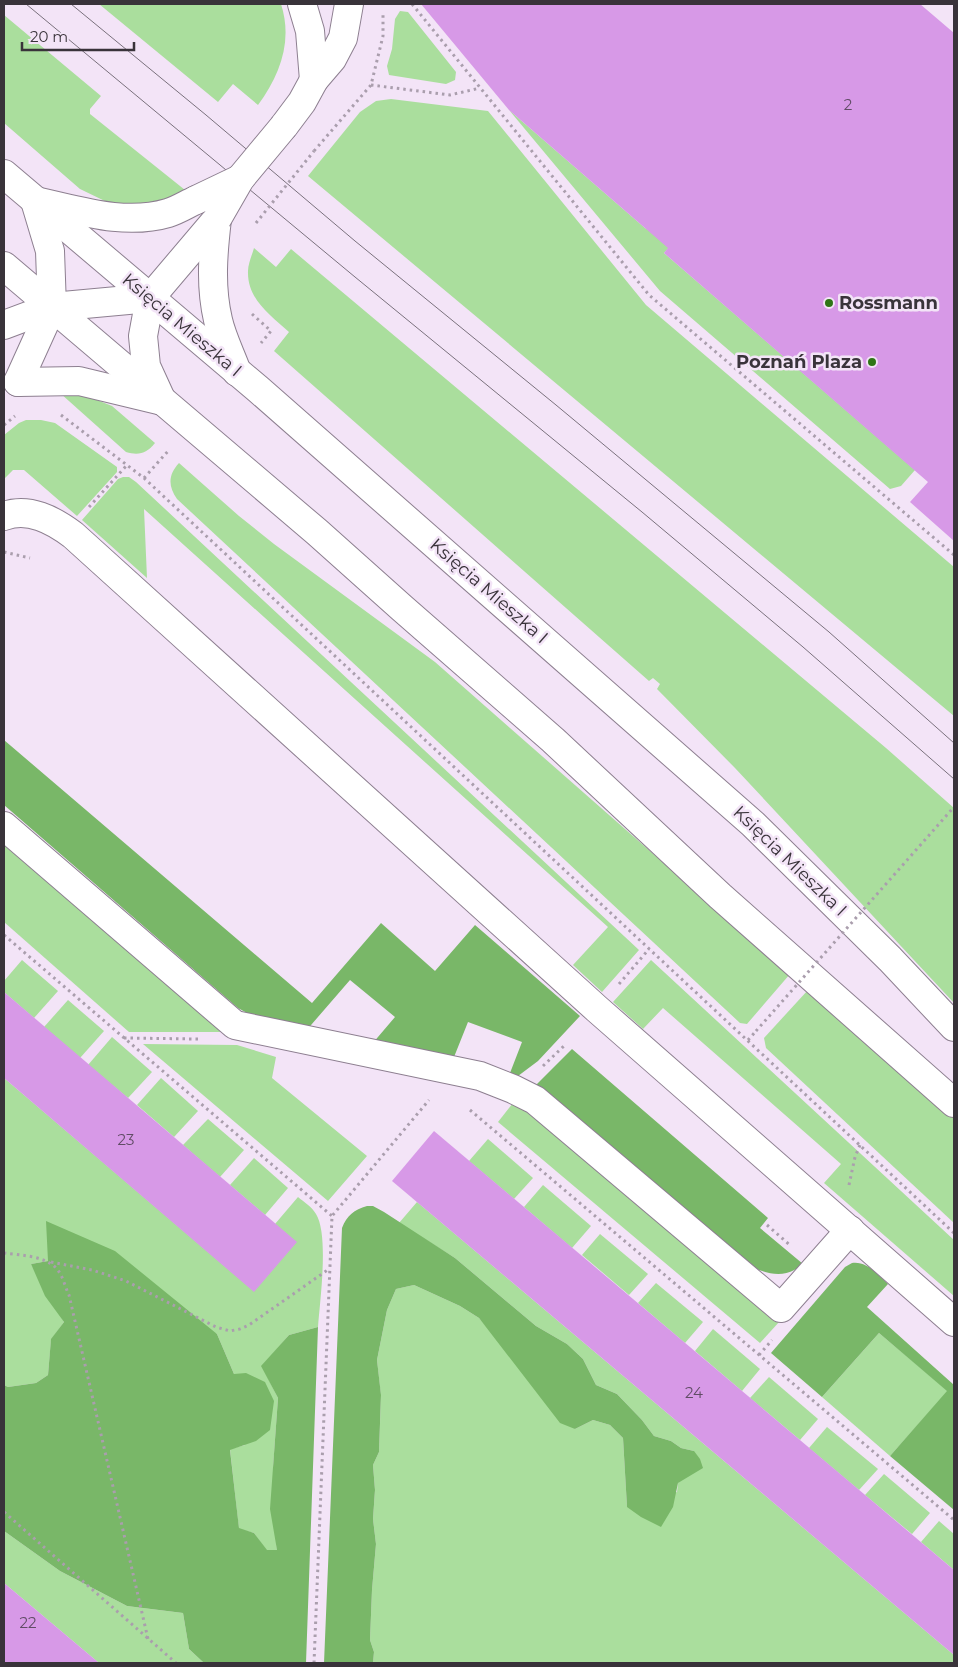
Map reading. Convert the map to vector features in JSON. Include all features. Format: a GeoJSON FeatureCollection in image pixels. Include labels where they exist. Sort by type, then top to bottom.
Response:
{"type":"FeatureCollection","features":[{"type":"Feature","properties":{"kind":"street"},"geometry":{"type":"LineString","coordinates":[[302,4],[310,31],[314,80]]}},
{"type":"Feature","properties":{"kind":"street"},"geometry":{"type":"LineString","coordinates":[[162,401],[146,366],[143,336],[150,298],[217,219],[240,179],[284,126],[302,102],[314,80],[332,59],[343,38],[349,4]]}},
{"type":"Feature","properties":{"kind":"street","name":"Księcia Mieszka I"},"geometry":{"type":"LineString","coordinates":[[4,174],[237,372],[753,824],[883,952],[954,1027]]}},
{"type":"Feature","properties":{"kind":"street"},"geometry":{"type":"LineString","coordinates":[[11,387],[52,307],[50,251],[35,201],[124,219],[148,218],[170,213],[240,179]]}},
{"type":"Feature","properties":{"kind":"street"},"geometry":{"type":"LineString","coordinates":[[217,219],[212,259],[214,291],[218,321],[237,372]]}},
{"type":"Feature","properties":{"kind":"street"},"geometry":{"type":"LineString","coordinates":[[4,266],[318,532],[553,740],[720,896],[954,1103]]}},
{"type":"Feature","properties":{"kind":"street"},"geometry":{"type":"LineString","coordinates":[[4,324],[52,307],[150,298]]}},
{"type":"Feature","properties":{"kind":"street"},"geometry":{"type":"LineString","coordinates":[[11,387],[79,381],[162,401]]}},
{"type":"Feature","properties":{"kind":"street"},"geometry":{"type":"LineString","coordinates":[[4,516],[11,513],[25,513],[42,517],[73,535],[597,1009],[954,1322]]}},
{"type":"Feature","properties":{"kind":"street"},"geometry":{"type":"LineString","coordinates":[[4,826],[235,1025],[480,1076],[535,1100],[781,1308],[850,1230]]}},
{"type":"Feature","properties":{"kind":"path"},"geometry":{"type":"LineString","coordinates":[[412,4],[649,295],[954,555]]}},
{"type":"Feature","properties":{"kind":"path"},"geometry":{"type":"LineString","coordinates":[[255,224],[371,85],[383,36],[383,12]]}},
{"type":"Feature","properties":{"kind":"path"},"geometry":{"type":"LineString","coordinates":[[371,85],[450,95],[480,88]]}},
{"type":"Feature","properties":{"kind":"path"},"geometry":{"type":"LineString","coordinates":[[57,412],[159,491],[954,1233]]}},
{"type":"Feature","properties":{"kind":"path"},"geometry":{"type":"LineString","coordinates":[[86,511],[127,465]]}},
{"type":"Feature","properties":{"kind":"path"},"geometry":{"type":"LineString","coordinates":[[4,552],[30,558]]}},
{"type":"Feature","properties":{"kind":"path"},"geometry":{"type":"LineString","coordinates":[[748,1040],[954,807]]}},
{"type":"Feature","properties":{"kind":"path"},"geometry":{"type":"LineString","coordinates":[[4,935],[332,1216]]}},
{"type":"Feature","properties":{"kind":"path"},"geometry":{"type":"LineString","coordinates":[[615,989],[649,949]]}},
{"type":"Feature","properties":{"kind":"path"},"geometry":{"type":"LineString","coordinates":[[542,1067],[566,1044]]}},
{"type":"Feature","properties":{"kind":"path"},"geometry":{"type":"LineString","coordinates":[[314,1663],[332,1216],[433,1095]]}},
{"type":"Feature","properties":{"kind":"path"},"geometry":{"type":"LineString","coordinates":[[477,1106],[470,1109],[954,1520]]}},
{"type":"Feature","properties":{"kind":"path"},"geometry":{"type":"LineString","coordinates":[[4,1253],[92,1270],[111,1276],[216,1327],[230,1331],[240,1329],[255,1321],[330,1268]]}},
{"type":"Feature","properties":{"kind":"path"},"geometry":{"type":"LineString","coordinates":[[44,1261],[50,1263],[58,1270],[69,1295],[148,1638]]}},
{"type":"Feature","properties":{"kind":"path"},"geometry":{"type":"LineString","coordinates":[[4,1512],[176,1663]]}},
{"type":"Feature","properties":{"kind":"green space"},"geometry":{"type":"Polygon","coordinates":[[[99,4],[281,4],[286,31],[285,44],[278,70],[273,82],[258,105],[233,84],[218,102],[99,4]]]}},
{"type":"Feature","properties":{"kind":"green space"},"geometry":{"type":"Polygon","coordinates":[[[400,11],[408,12],[456,72],[455,80],[446,84],[389,75],[387,66],[392,49],[395,19],[400,11]]]}},
{"type":"Feature","properties":{"kind":"green space"},"geometry":{"type":"Polygon","coordinates":[[[4,15],[101,96],[90,109],[90,114],[185,190],[158,205],[111,204],[80,189],[4,123],[4,15]]]}},
{"type":"Feature","properties":{"kind":"green space"},"geometry":{"type":"Polygon","coordinates":[[[391,99],[488,111],[646,305],[954,567],[954,716],[308,176],[360,112],[376,101],[391,99]]]}},
{"type":"Feature","properties":{"kind":"green space"},"geometry":{"type":"Polygon","coordinates":[[[509,110],[645,228],[672,244],[664,253],[915,470],[901,486],[890,489],[660,291],[509,110]]]}},
{"type":"Feature","properties":{"kind":"green space"},"geometry":{"type":"Polygon","coordinates":[[[254,248],[276,267],[291,249],[886,748],[954,808],[954,1003],[735,768],[657,689],[660,684],[653,678],[649,681],[274,351],[289,332],[261,306],[251,290],[248,271],[254,248]]]}},
{"type":"Feature","properties":{"kind":"green space"},"geometry":{"type":"Polygon","coordinates":[[[60,393],[87,396],[112,406],[155,443],[142,453],[126,452],[60,393]]]}},
{"type":"Feature","properties":{"kind":"green space"},"geometry":{"type":"Polygon","coordinates":[[[26,420],[41,420],[55,423],[117,467],[117,472],[77,516],[24,470],[13,470],[4,479],[4,435],[26,420]]]}},
{"type":"Feature","properties":{"kind":"green space"},"geometry":{"type":"Polygon","coordinates":[[[179,463],[274,544],[435,662],[790,974],[747,1024],[740,1023],[177,499],[170,481],[175,467],[179,463]]]}},
{"type":"Feature","properties":{"kind":"green space"},"geometry":{"type":"Polygon","coordinates":[[[129,477],[136,482],[639,950],[602,992],[573,965],[608,927],[144,509],[147,578],[82,520],[118,479],[129,477]]]}},
{"type":"Feature","properties":{"kind":"green space"},"geometry":{"type":"Polygon","coordinates":[[[4,740],[312,1003],[381,923],[435,971],[475,925],[580,1016],[538,1061],[518,1076],[510,1073],[522,1042],[468,1022],[454,1057],[372,1044],[395,1017],[350,980],[305,1032],[247,1013],[238,1008],[4,805],[4,740]]]}},
{"type":"Feature","properties":{"kind":"green space"},"geometry":{"type":"Polygon","coordinates":[[[4,836],[233,1032],[129,1032],[4,922],[4,836]]]}},
{"type":"Feature","properties":{"kind":"green space"},"geometry":{"type":"Polygon","coordinates":[[[22,960],[58,991],[34,1018],[4,992],[4,981],[22,960]]]}},
{"type":"Feature","properties":{"kind":"green space"},"geometry":{"type":"Polygon","coordinates":[[[651,960],[954,1240],[954,1296],[824,1183],[841,1164],[663,1008],[643,1029],[613,1002],[651,960]]]}},
{"type":"Feature","properties":{"kind":"green space"},"geometry":{"type":"Polygon","coordinates":[[[808,990],[954,1117],[954,1223],[766,1048],[764,1038],[808,990]]]}},
{"type":"Feature","properties":{"kind":"green space"},"geometry":{"type":"Polygon","coordinates":[[[68,1000],[104,1031],[80,1058],[44,1027],[68,1000]]]}},
{"type":"Feature","properties":{"kind":"green space"},"geometry":{"type":"Polygon","coordinates":[[[112,1037],[152,1072],[128,1098],[88,1065],[112,1037]]]}},
{"type":"Feature","properties":{"kind":"green space"},"geometry":{"type":"Polygon","coordinates":[[[143,1044],[237,1045],[276,1057],[272,1078],[367,1156],[328,1201],[143,1044]]]}},
{"type":"Feature","properties":{"kind":"green space"},"geometry":{"type":"Polygon","coordinates":[[[572,1049],[768,1218],[760,1228],[803,1264],[797,1269],[784,1274],[764,1272],[750,1266],[569,1110],[534,1087],[572,1049]]]}},
{"type":"Feature","properties":{"kind":"green space"},"geometry":{"type":"Polygon","coordinates":[[[4,1078],[254,1291],[275,1224],[298,1197],[316,1214],[320,1224],[323,1252],[318,1327],[289,1335],[262,1366],[278,1398],[273,1468],[277,1551],[266,1550],[254,1533],[239,1529],[230,1449],[245,1445],[234,1374],[217,1334],[48,1261],[31,1264],[64,1322],[51,1340],[48,1375],[36,1383],[8,1387],[4,1385],[4,1078]]]}},
{"type":"Feature","properties":{"kind":"green space"},"geometry":{"type":"Polygon","coordinates":[[[161,1078],[198,1111],[174,1137],[137,1105],[161,1078]]]}},
{"type":"Feature","properties":{"kind":"green space"},"geometry":{"type":"Polygon","coordinates":[[[513,1103],[520,1105],[780,1321],[760,1343],[498,1122],[513,1103]]]}},
{"type":"Feature","properties":{"kind":"green space"},"geometry":{"type":"Polygon","coordinates":[[[208,1119],[244,1150],[220,1177],[183,1145],[208,1119]]]}},
{"type":"Feature","properties":{"kind":"green space"},"geometry":{"type":"Polygon","coordinates":[[[488,1139],[533,1178],[514,1199],[469,1161],[488,1139]]]}},
{"type":"Feature","properties":{"kind":"green space"},"geometry":{"type":"Polygon","coordinates":[[[254,1158],[288,1188],[265,1215],[230,1185],[254,1158]]]}},
{"type":"Feature","properties":{"kind":"green space"},"geometry":{"type":"Polygon","coordinates":[[[543,1185],[591,1226],[572,1248],[524,1207],[543,1185]]]}},
{"type":"Feature","properties":{"kind":"green space"},"geometry":{"type":"Polygon","coordinates":[[[417,1202],[954,1655],[954,1663],[373,1663],[374,1652],[370,1640],[376,1544],[373,1519],[375,1490],[373,1465],[379,1452],[381,1396],[377,1360],[387,1310],[396,1289],[414,1285],[460,1306],[479,1318],[575,1429],[593,1420],[610,1425],[623,1438],[627,1507],[677,1492],[678,1483],[694,1451],[681,1448],[671,1441],[654,1436],[642,1420],[617,1394],[596,1385],[583,1359],[567,1344],[536,1326],[455,1258],[399,1223],[417,1202]]]}},
{"type":"Feature","properties":{"kind":"green space"},"geometry":{"type":"Polygon","coordinates":[[[373,1206],[384,1212],[455,1258],[536,1326],[567,1344],[583,1359],[596,1385],[617,1394],[642,1420],[654,1436],[671,1441],[681,1448],[694,1451],[700,1459],[703,1468],[678,1483],[673,1507],[661,1527],[641,1517],[627,1507],[623,1438],[610,1425],[593,1420],[575,1429],[560,1423],[479,1318],[460,1306],[414,1285],[396,1289],[387,1310],[377,1360],[381,1395],[379,1452],[373,1465],[375,1490],[373,1519],[376,1544],[370,1640],[374,1652],[373,1663],[324,1663],[342,1228],[352,1214],[358,1209],[373,1206]]]}},
{"type":"Feature","properties":{"kind":"green space"},"geometry":{"type":"Polygon","coordinates":[[[46,1221],[115,1251],[217,1334],[234,1374],[246,1373],[265,1382],[274,1401],[270,1430],[256,1441],[230,1450],[239,1528],[254,1533],[267,1550],[277,1550],[270,1509],[278,1398],[261,1366],[289,1335],[318,1327],[306,1663],[204,1663],[189,1649],[183,1613],[127,1606],[60,1571],[4,1531],[4,1385],[8,1387],[36,1383],[48,1375],[51,1339],[64,1322],[45,1296],[31,1264],[48,1261],[46,1221]]]}},
{"type":"Feature","properties":{"kind":"green space"},"geometry":{"type":"Polygon","coordinates":[[[600,1234],[648,1274],[629,1295],[582,1255],[600,1234]]]}},
{"type":"Feature","properties":{"kind":"green space"},"geometry":{"type":"Polygon","coordinates":[[[852,1263],[867,1266],[888,1284],[867,1307],[954,1385],[954,1510],[890,1456],[947,1391],[879,1333],[822,1397],[771,1353],[845,1267],[852,1263]]]}},
{"type":"Feature","properties":{"kind":"green space"},"geometry":{"type":"Polygon","coordinates":[[[656,1283],[703,1322],[685,1343],[638,1303],[656,1283]]]}},
{"type":"Feature","properties":{"kind":"green space"},"geometry":{"type":"Polygon","coordinates":[[[713,1329],[760,1369],[742,1391],[695,1351],[713,1329]]]}},
{"type":"Feature","properties":{"kind":"green space"},"geometry":{"type":"Polygon","coordinates":[[[879,1333],[948,1391],[890,1456],[822,1397],[879,1333]]]}},
{"type":"Feature","properties":{"kind":"green space"},"geometry":{"type":"Polygon","coordinates":[[[769,1377],[818,1419],[800,1440],[750,1398],[769,1377]]]}},
{"type":"Feature","properties":{"kind":"green space"},"geometry":{"type":"Polygon","coordinates":[[[827,1427],[878,1469],[859,1490],[809,1448],[827,1427]]]}},
{"type":"Feature","properties":{"kind":"green space"},"geometry":{"type":"Polygon","coordinates":[[[884,1474],[930,1513],[912,1534],[865,1495],[884,1474]]]}},
{"type":"Feature","properties":{"kind":"green space"},"geometry":{"type":"Polygon","coordinates":[[[939,1521],[954,1534],[954,1570],[921,1542],[939,1521]]]}},
{"type":"Feature","properties":{"kind":"green space"},"geometry":{"type":"Polygon","coordinates":[[[4,1531],[60,1571],[127,1606],[183,1613],[189,1649],[204,1663],[99,1663],[4,1583],[4,1531]]]}},
{"type":"Feature","properties":{"kind":"building"},"geometry":{"type":"Polygon","coordinates":[[[421,4],[920,4],[954,33],[954,541],[910,502],[928,482],[664,253],[668,248],[509,110],[421,4]]]}},
{"type":"Feature","properties":{"kind":"building"},"geometry":{"type":"Polygon","coordinates":[[[4,992],[297,1242],[254,1292],[4,1078],[4,992]]]}},
{"type":"Feature","properties":{"kind":"building"},"geometry":{"type":"Polygon","coordinates":[[[434,1131],[954,1570],[954,1655],[392,1181],[434,1131]]]}},
{"type":"Feature","properties":{"kind":"building"},"geometry":{"type":"Polygon","coordinates":[[[4,1583],[99,1663],[4,1663],[4,1583]]]}},
{"type":"Feature","properties":{"kind":"tram line"},"geometry":{"type":"LineString","coordinates":[[26,4],[642,512],[803,647],[954,779]]}},
{"type":"Feature","properties":{"kind":"tram line"},"geometry":{"type":"LineString","coordinates":[[71,4],[829,632],[954,743]]}},
{"type":"Feature","properties":{"kind":"place","name":"Rossmann"},"geometry":{"type":"Point","coordinates":[829,303]}},
{"type":"Feature","properties":{"kind":"place","name":"Poznań Plaza"},"geometry":{"type":"Point","coordinates":[872,362]}}]}
